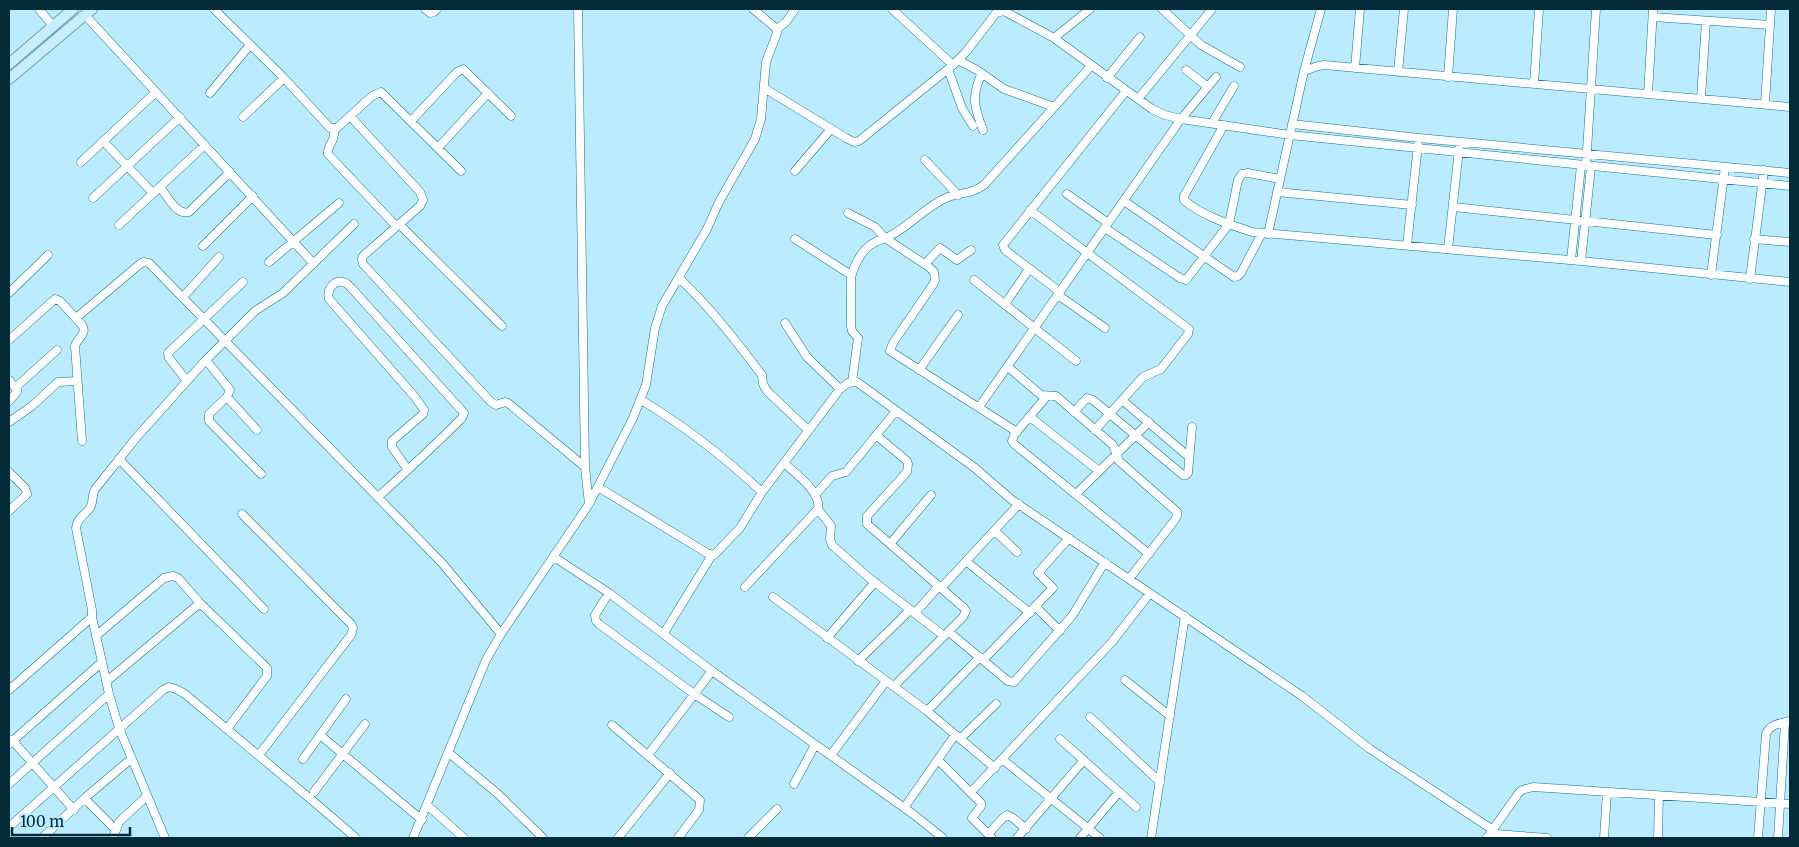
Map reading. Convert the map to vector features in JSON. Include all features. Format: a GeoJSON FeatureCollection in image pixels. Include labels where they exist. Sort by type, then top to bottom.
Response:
{"type":"FeatureCollection","features":[{"type":"Feature","properties":{"kind":"main road"},"geometry":{"type":"LineString","coordinates":[[9,64],[73,9]]}},
{"type":"Feature","properties":{"kind":"main road"},"geometry":{"type":"LineString","coordinates":[[9,79],[89,12]]}},
{"type":"Feature","properties":{"kind":"street"},"geometry":{"type":"LineString","coordinates":[[39,9],[53,26]]}},
{"type":"Feature","properties":{"kind":"street"},"geometry":{"type":"LineString","coordinates":[[214,9],[284,78],[326,125],[334,129]]}},
{"type":"Feature","properties":{"kind":"street"},"geometry":{"type":"LineString","coordinates":[[425,9],[428,12],[433,12],[438,9]]}},
{"type":"Feature","properties":{"kind":"street"},"geometry":{"type":"LineString","coordinates":[[578,9],[585,467],[589,504]]}},
{"type":"Feature","properties":{"kind":"street"},"geometry":{"type":"LineString","coordinates":[[413,838],[428,806],[475,685],[501,634],[589,504],[641,400],[646,385],[658,318],[662,306],[755,139],[761,118],[766,62],[778,33],[777,29],[753,9]]}},
{"type":"Feature","properties":{"kind":"street"},"geometry":{"type":"LineString","coordinates":[[777,29],[786,22],[795,9]]}},
{"type":"Feature","properties":{"kind":"street"},"geometry":{"type":"LineString","coordinates":[[892,9],[953,65],[978,70],[1004,89],[1054,107]]}},
{"type":"Feature","properties":{"kind":"street"},"geometry":{"type":"LineString","coordinates":[[1054,38],[1090,9]]}},
{"type":"Feature","properties":{"kind":"street"},"geometry":{"type":"LineString","coordinates":[[1162,9],[1207,50],[1240,67]]}},
{"type":"Feature","properties":{"kind":"street"},"geometry":{"type":"LineString","coordinates":[[1138,99],[1212,9]]}},
{"type":"Feature","properties":{"kind":"street"},"geometry":{"type":"LineString","coordinates":[[1124,201],[1230,275],[1238,276],[1265,233],[1277,192],[1304,71],[1321,9]]}},
{"type":"Feature","properties":{"kind":"street"},"geometry":{"type":"LineString","coordinates":[[1355,68],[1360,9]]}},
{"type":"Feature","properties":{"kind":"street"},"geometry":{"type":"LineString","coordinates":[[1398,72],[1404,9]]}},
{"type":"Feature","properties":{"kind":"street"},"geometry":{"type":"LineString","coordinates":[[1448,77],[1453,9]]}},
{"type":"Feature","properties":{"kind":"street"},"geometry":{"type":"LineString","coordinates":[[1534,84],[1539,9]]}},
{"type":"Feature","properties":{"kind":"street"},"geometry":{"type":"LineString","coordinates":[[1581,261],[1585,220],[1586,166],[1596,9]]}},
{"type":"Feature","properties":{"kind":"street"},"geometry":{"type":"LineString","coordinates":[[1765,104],[1771,9]]}},
{"type":"Feature","properties":{"kind":"street"},"geometry":{"type":"LineString","coordinates":[[764,88],[850,141],[859,141],[953,65],[996,13],[1004,11],[1054,38],[1138,99],[1164,115],[1181,120],[1290,135],[1417,149],[1790,186]]}},
{"type":"Feature","properties":{"kind":"street"},"geometry":{"type":"LineString","coordinates":[[89,12],[156,92],[313,263]]}},
{"type":"Feature","properties":{"kind":"street"},"geometry":{"type":"LineString","coordinates":[[1648,94],[1653,13],[1706,21],[1770,25]]}},
{"type":"Feature","properties":{"kind":"street"},"geometry":{"type":"LineString","coordinates":[[1701,98],[1706,21]]}},
{"type":"Feature","properties":{"kind":"street"},"geometry":{"type":"LineString","coordinates":[[1108,78],[1140,37]]}},
{"type":"Feature","properties":{"kind":"street"},"geometry":{"type":"LineString","coordinates":[[210,92],[250,45]]}},
{"type":"Feature","properties":{"kind":"street"},"geometry":{"type":"LineString","coordinates":[[953,65],[962,108],[974,126]]}},
{"type":"Feature","properties":{"kind":"street"},"geometry":{"type":"LineString","coordinates":[[852,382],[858,338],[850,326],[851,275],[868,246],[897,231],[946,198],[971,193],[990,179],[1091,66]]}},
{"type":"Feature","properties":{"kind":"street"},"geometry":{"type":"LineString","coordinates":[[1304,71],[1318,66],[1355,68],[1790,107]]}},
{"type":"Feature","properties":{"kind":"street"},"geometry":{"type":"LineString","coordinates":[[412,121],[461,70],[466,71],[511,116]]}},
{"type":"Feature","properties":{"kind":"street"},"geometry":{"type":"LineString","coordinates":[[978,70],[974,96],[977,114],[983,130]]}},
{"type":"Feature","properties":{"kind":"street"},"geometry":{"type":"LineString","coordinates":[[1186,70],[1208,87]]}},
{"type":"Feature","properties":{"kind":"street"},"geometry":{"type":"LineString","coordinates":[[979,407],[1181,120],[1216,77]]}},
{"type":"Feature","properties":{"kind":"street"},"geometry":{"type":"LineString","coordinates":[[243,117],[284,78]]}},
{"type":"Feature","properties":{"kind":"street"},"geometry":{"type":"LineString","coordinates":[[1212,123],[1234,86]]}},
{"type":"Feature","properties":{"kind":"street"},"geometry":{"type":"LineString","coordinates":[[1105,328],[1005,250],[1002,245],[1126,91]]}},
{"type":"Feature","properties":{"kind":"street"},"geometry":{"type":"LineString","coordinates":[[81,162],[156,92]]}},
{"type":"Feature","properties":{"kind":"street"},"geometry":{"type":"LineString","coordinates":[[334,129],[372,96],[381,92],[461,171]]}},
{"type":"Feature","properties":{"kind":"street"},"geometry":{"type":"LineString","coordinates":[[438,148],[488,92]]}},
{"type":"Feature","properties":{"kind":"street"},"geometry":{"type":"LineString","coordinates":[[350,116],[422,196],[422,202],[363,256],[364,264],[491,402],[496,405],[508,403],[585,467]]}},
{"type":"Feature","properties":{"kind":"street"},"geometry":{"type":"LineString","coordinates":[[93,198],[180,117]]}},
{"type":"Feature","properties":{"kind":"street"},"geometry":{"type":"LineString","coordinates":[[1292,124],[1460,142],[1790,172]]}},
{"type":"Feature","properties":{"kind":"street"},"geometry":{"type":"LineString","coordinates":[[1224,125],[1184,196],[1184,200],[1188,204],[1229,224],[1252,232],[1571,260],[1790,282]]}},
{"type":"Feature","properties":{"kind":"street"},"geometry":{"type":"LineString","coordinates":[[334,129],[335,138],[328,149],[328,154],[397,225],[502,326]]}},
{"type":"Feature","properties":{"kind":"street"},"geometry":{"type":"LineString","coordinates":[[795,171],[832,130]]}},
{"type":"Feature","properties":{"kind":"street"},"geometry":{"type":"LineString","coordinates":[[1407,245],[1419,138]]}},
{"type":"Feature","properties":{"kind":"street"},"geometry":{"type":"LineString","coordinates":[[104,141],[153,193]]}},
{"type":"Feature","properties":{"kind":"street"},"geometry":{"type":"LineString","coordinates":[[1448,249],[1460,142]]}},
{"type":"Feature","properties":{"kind":"street"},"geometry":{"type":"LineString","coordinates":[[118,226],[205,145]]}},
{"type":"Feature","properties":{"kind":"street"},"geometry":{"type":"LineString","coordinates":[[1630,171],[1632,158]]}},
{"type":"Feature","properties":{"kind":"street"},"geometry":{"type":"LineString","coordinates":[[925,160],[958,195]]}},
{"type":"Feature","properties":{"kind":"street"},"geometry":{"type":"LineString","coordinates":[[1571,260],[1575,219],[1586,166]]}},
{"type":"Feature","properties":{"kind":"street"},"geometry":{"type":"LineString","coordinates":[[1711,275],[1725,167]]}},
{"type":"Feature","properties":{"kind":"street"},"geometry":{"type":"LineString","coordinates":[[1750,279],[1764,170]]}},
{"type":"Feature","properties":{"kind":"street"},"geometry":{"type":"LineString","coordinates":[[160,187],[179,211],[186,213],[190,212],[230,172]]}},
{"type":"Feature","properties":{"kind":"street"},"geometry":{"type":"LineString","coordinates":[[1067,194],[1107,226],[1183,280],[1188,278],[1229,224],[1238,180],[1242,174],[1248,173],[1280,179]]}},
{"type":"Feature","properties":{"kind":"street"},"geometry":{"type":"LineString","coordinates":[[1277,192],[1412,205]]}},
{"type":"Feature","properties":{"kind":"street"},"geometry":{"type":"LineString","coordinates":[[203,246],[253,196]]}},
{"type":"Feature","properties":{"kind":"street"},"geometry":{"type":"LineString","coordinates":[[269,262],[339,203]]}},
{"type":"Feature","properties":{"kind":"street"},"geometry":{"type":"LineString","coordinates":[[1454,207],[1717,235]]}},
{"type":"Feature","properties":{"kind":"street"},"geometry":{"type":"LineString","coordinates":[[1030,210],[1188,329],[1188,334],[1161,369],[1143,377],[1095,430]]}},
{"type":"Feature","properties":{"kind":"street"},"geometry":{"type":"LineString","coordinates":[[848,213],[875,227],[885,238],[934,272],[935,281],[890,347],[890,351],[1017,432]]}},
{"type":"Feature","properties":{"kind":"street"},"geometry":{"type":"LineString","coordinates":[[164,838],[119,728],[109,694],[76,534],[77,523],[91,507],[92,496],[96,488],[206,360],[255,311],[279,296],[354,224]]}},
{"type":"Feature","properties":{"kind":"street"},"geometry":{"type":"LineString","coordinates":[[795,239],[851,275]]}},
{"type":"Feature","properties":{"kind":"street"},"geometry":{"type":"LineString","coordinates":[[1754,239],[1790,242]]}},
{"type":"Feature","properties":{"kind":"street"},"geometry":{"type":"LineString","coordinates":[[925,264],[940,248],[958,260],[971,250]]}},
{"type":"Feature","properties":{"kind":"street"},"geometry":{"type":"LineString","coordinates":[[9,293],[48,255]]}},
{"type":"Feature","properties":{"kind":"street"},"geometry":{"type":"LineString","coordinates":[[182,297],[219,257]]}},
{"type":"Feature","properties":{"kind":"street"},"geometry":{"type":"LineString","coordinates":[[76,318],[143,262],[149,263],[442,564],[501,634]]}},
{"type":"Feature","properties":{"kind":"street"},"geometry":{"type":"LineString","coordinates":[[1005,304],[1029,269]]}},
{"type":"Feature","properties":{"kind":"street"},"geometry":{"type":"LineString","coordinates":[[679,278],[702,300],[724,326],[762,375],[762,384],[767,391],[808,430]]}},
{"type":"Feature","properties":{"kind":"street"},"geometry":{"type":"LineString","coordinates":[[974,280],[1076,360]]}},
{"type":"Feature","properties":{"kind":"street"},"geometry":{"type":"LineString","coordinates":[[187,381],[169,358],[168,353],[244,282]]}},
{"type":"Feature","properties":{"kind":"street"},"geometry":{"type":"LineString","coordinates":[[378,497],[408,470],[462,418],[464,413],[355,292],[347,284],[337,282],[328,290],[329,299],[415,397],[424,410],[423,414],[392,441],[392,447],[408,470]]}},
{"type":"Feature","properties":{"kind":"street"},"geometry":{"type":"LineString","coordinates":[[9,340],[55,299],[60,301],[84,328],[75,344],[82,441]]}},
{"type":"Feature","properties":{"kind":"street"},"geometry":{"type":"LineString","coordinates":[[919,370],[958,315]]}},
{"type":"Feature","properties":{"kind":"street"},"geometry":{"type":"LineString","coordinates":[[785,323],[807,357],[840,389]]}},
{"type":"Feature","properties":{"kind":"street"},"geometry":{"type":"LineString","coordinates":[[16,387],[57,350]]}},
{"type":"Feature","properties":{"kind":"street"},"geometry":{"type":"LineString","coordinates":[[206,360],[229,387],[230,392],[209,414],[209,421],[261,474]]}},
{"type":"Feature","properties":{"kind":"street"},"geometry":{"type":"LineString","coordinates":[[1008,367],[1041,395],[1056,396],[1113,444],[1116,455],[1122,464],[1177,512],[1174,521],[1130,579]]}},
{"type":"Feature","properties":{"kind":"street"},"geometry":{"type":"LineString","coordinates":[[9,380],[16,387],[17,392],[9,400]]}},
{"type":"Feature","properties":{"kind":"street"},"geometry":{"type":"LineString","coordinates":[[9,422],[32,406],[58,382],[77,381]]}},
{"type":"Feature","properties":{"kind":"street"},"geometry":{"type":"LineString","coordinates":[[664,633],[712,555],[738,531],[762,492],[840,389],[852,382],[856,382],[975,468],[1019,504],[1302,696],[1370,749],[1489,835],[1547,838]]}},
{"type":"Feature","properties":{"kind":"street"},"geometry":{"type":"LineString","coordinates":[[1047,396],[1012,438],[1014,444],[1149,554]]}},
{"type":"Feature","properties":{"kind":"street"},"geometry":{"type":"LineString","coordinates":[[227,397],[257,430]]}},
{"type":"Feature","properties":{"kind":"street"},"geometry":{"type":"LineString","coordinates":[[1074,412],[1084,400],[1090,398],[1180,474],[1186,475],[1188,473],[1192,427]]}},
{"type":"Feature","properties":{"kind":"street"},"geometry":{"type":"LineString","coordinates":[[641,400],[693,434],[728,461],[762,492]]}},
{"type":"Feature","properties":{"kind":"street"},"geometry":{"type":"LineString","coordinates":[[1122,400],[1189,456]]}},
{"type":"Feature","properties":{"kind":"street"},"geometry":{"type":"LineString","coordinates":[[815,495],[832,476],[846,472],[896,410]]}},
{"type":"Feature","properties":{"kind":"street"},"geometry":{"type":"LineString","coordinates":[[1030,416],[1099,471]]}},
{"type":"Feature","properties":{"kind":"street"},"geometry":{"type":"LineString","coordinates":[[1076,494],[1149,422]]}},
{"type":"Feature","properties":{"kind":"street"},"geometry":{"type":"LineString","coordinates":[[876,435],[908,464],[907,472],[866,518],[869,526],[966,611],[963,617],[894,686]]}},
{"type":"Feature","properties":{"kind":"street"},"geometry":{"type":"LineString","coordinates":[[119,459],[264,609]]}},
{"type":"Feature","properties":{"kind":"street"},"geometry":{"type":"LineString","coordinates":[[745,587],[818,509],[819,502],[815,495],[803,480],[784,463]]}},
{"type":"Feature","properties":{"kind":"street"},"geometry":{"type":"LineString","coordinates":[[9,472],[25,488],[27,494],[24,499],[9,511]]}},
{"type":"Feature","properties":{"kind":"street"},"geometry":{"type":"LineString","coordinates":[[598,487],[712,555]]}},
{"type":"Feature","properties":{"kind":"street"},"geometry":{"type":"LineString","coordinates":[[890,544],[931,496]]}},
{"type":"Feature","properties":{"kind":"street"},"geometry":{"type":"LineString","coordinates":[[858,661],[968,562],[1019,504]]}},
{"type":"Feature","properties":{"kind":"street"},"geometry":{"type":"LineString","coordinates":[[818,509],[832,526],[830,539],[832,545],[912,611],[981,659],[1008,681],[1014,682],[1060,631],[1080,605],[1104,562]]}},
{"type":"Feature","properties":{"kind":"street"},"geometry":{"type":"LineString","coordinates":[[242,514],[353,628],[351,635],[259,755]]}},
{"type":"Feature","properties":{"kind":"street"},"geometry":{"type":"LineString","coordinates":[[995,531],[1017,552]]}},
{"type":"Feature","properties":{"kind":"street"},"geometry":{"type":"LineString","coordinates":[[927,711],[1030,613],[1053,588],[1038,573],[1069,538]]}},
{"type":"Feature","properties":{"kind":"street"},"geometry":{"type":"LineString","coordinates":[[554,557],[609,593],[712,671],[904,808],[934,835],[943,838]]}},
{"type":"Feature","properties":{"kind":"street"},"geometry":{"type":"LineString","coordinates":[[968,562],[1030,613]]}},
{"type":"Feature","properties":{"kind":"street"},"geometry":{"type":"LineString","coordinates":[[97,635],[164,578],[168,576],[178,578],[200,603],[268,668],[267,676],[227,729]]}},
{"type":"Feature","properties":{"kind":"street"},"geometry":{"type":"LineString","coordinates":[[827,638],[875,582]]}},
{"type":"Feature","properties":{"kind":"street"},"geometry":{"type":"LineString","coordinates":[[609,593],[595,615],[596,621],[694,694],[729,717]]}},
{"type":"Feature","properties":{"kind":"street"},"geometry":{"type":"LineString","coordinates":[[972,792],[1112,642],[1150,593]]}},
{"type":"Feature","properties":{"kind":"street"},"geometry":{"type":"LineString","coordinates":[[773,597],[927,711],[995,768]]}},
{"type":"Feature","properties":{"kind":"street"},"geometry":{"type":"LineString","coordinates":[[107,682],[200,603]]}},
{"type":"Feature","properties":{"kind":"street"},"geometry":{"type":"LineString","coordinates":[[1036,607],[1060,631]]}},
{"type":"Feature","properties":{"kind":"street"},"geometry":{"type":"LineString","coordinates":[[1151,838],[1185,616]]}},
{"type":"Feature","properties":{"kind":"street"},"geometry":{"type":"LineString","coordinates":[[9,690],[92,617]]}},
{"type":"Feature","properties":{"kind":"street"},"geometry":{"type":"LineString","coordinates":[[74,810],[32,762],[11,742],[102,662]]}},
{"type":"Feature","properties":{"kind":"street"},"geometry":{"type":"LineString","coordinates":[[648,754],[712,671]]}},
{"type":"Feature","properties":{"kind":"street"},"geometry":{"type":"LineString","coordinates":[[1126,680],[1170,716]]}},
{"type":"Feature","properties":{"kind":"street"},"geometry":{"type":"LineString","coordinates":[[831,755],[886,681]]}},
{"type":"Feature","properties":{"kind":"street"},"geometry":{"type":"LineString","coordinates":[[9,827],[119,728],[170,686],[185,694],[356,838]]}},
{"type":"Feature","properties":{"kind":"street"},"geometry":{"type":"LineString","coordinates":[[9,784],[109,694]]}},
{"type":"Feature","properties":{"kind":"street"},"geometry":{"type":"LineString","coordinates":[[303,759],[346,699]]}},
{"type":"Feature","properties":{"kind":"street"},"geometry":{"type":"LineString","coordinates":[[904,808],[938,760],[958,737],[996,704]]}},
{"type":"Feature","properties":{"kind":"street"},"geometry":{"type":"LineString","coordinates":[[1090,717],[1160,782]]}},
{"type":"Feature","properties":{"kind":"street"},"geometry":{"type":"LineString","coordinates":[[1758,838],[1767,730],[1773,725],[1788,721],[1779,803],[1778,838]]}},
{"type":"Feature","properties":{"kind":"street"},"geometry":{"type":"LineString","coordinates":[[314,792],[365,724]]}},
{"type":"Feature","properties":{"kind":"street"},"geometry":{"type":"LineString","coordinates":[[612,726],[670,772],[699,798],[701,803],[699,810],[678,838]]}},
{"type":"Feature","properties":{"kind":"street"},"geometry":{"type":"LineString","coordinates":[[320,735],[422,820]]}},
{"type":"Feature","properties":{"kind":"street"},"geometry":{"type":"LineString","coordinates":[[1060,739],[1136,807]]}},
{"type":"Feature","properties":{"kind":"street"},"geometry":{"type":"LineString","coordinates":[[794,784],[815,744]]}},
{"type":"Feature","properties":{"kind":"street"},"geometry":{"type":"LineString","coordinates":[[449,753],[498,794],[543,838]]}},
{"type":"Feature","properties":{"kind":"street"},"geometry":{"type":"LineString","coordinates":[[43,838],[131,759]]}},
{"type":"Feature","properties":{"kind":"street"},"geometry":{"type":"LineString","coordinates":[[1002,759],[1100,838]]}},
{"type":"Feature","properties":{"kind":"street"},"geometry":{"type":"LineString","coordinates":[[938,760],[981,803],[981,806],[972,818],[990,836],[1007,815],[1013,818],[1022,835],[1084,760]]}},
{"type":"Feature","properties":{"kind":"street"},"geometry":{"type":"LineString","coordinates":[[618,838],[670,772]]}},
{"type":"Feature","properties":{"kind":"street"},"geometry":{"type":"LineString","coordinates":[[1489,835],[1518,794],[1527,788],[1790,804]]}},
{"type":"Feature","properties":{"kind":"street"},"geometry":{"type":"LineString","coordinates":[[1080,838],[1119,792]]}},
{"type":"Feature","properties":{"kind":"street"},"geometry":{"type":"LineString","coordinates":[[1604,838],[1607,792]]}},
{"type":"Feature","properties":{"kind":"street"},"geometry":{"type":"LineString","coordinates":[[113,838],[118,822],[147,796]]}},
{"type":"Feature","properties":{"kind":"street"},"geometry":{"type":"LineString","coordinates":[[1658,838],[1659,796]]}},
{"type":"Feature","properties":{"kind":"street"},"geometry":{"type":"LineString","coordinates":[[85,799],[115,829]]}},
{"type":"Feature","properties":{"kind":"street"},"geometry":{"type":"LineString","coordinates":[[428,806],[464,838]]}},
{"type":"Feature","properties":{"kind":"street"},"geometry":{"type":"LineString","coordinates":[[748,838],[778,809]]}}]}
